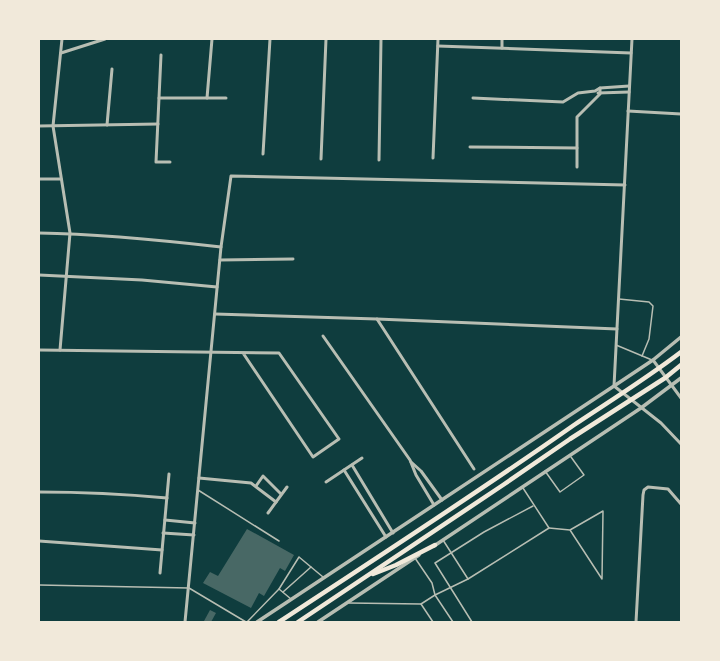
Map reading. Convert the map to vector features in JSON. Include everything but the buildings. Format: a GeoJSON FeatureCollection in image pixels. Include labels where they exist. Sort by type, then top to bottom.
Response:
{"type":"FeatureCollection","features":[{"type":"Feature","properties":{"kind":"main road"},"geometry":{"type":"LineString","coordinates":[[279,622],[500,477],[622,392],[659,369],[681,352]]}},
{"type":"Feature","properties":{"kind":"main road"},"geometry":{"type":"LineString","coordinates":[[298,622],[504,485],[570,439],[665,378],[681,365]]}},
{"type":"Feature","properties":{"kind":"main road"},"geometry":{"type":"LineString","coordinates":[[364,578],[396,565],[435,545]]}},
{"type":"Feature","properties":{"kind":"street"},"geometry":{"type":"LineString","coordinates":[[60,350],[70,233],[53,126],[62,39]]}},
{"type":"Feature","properties":{"kind":"street"},"geometry":{"type":"LineString","coordinates":[[61,53],[105,39]]}},
{"type":"Feature","properties":{"kind":"street"},"geometry":{"type":"LineString","coordinates":[[207,98],[212,39]]}},
{"type":"Feature","properties":{"kind":"street"},"geometry":{"type":"LineString","coordinates":[[263,154],[270,39]]}},
{"type":"Feature","properties":{"kind":"street"},"geometry":{"type":"LineString","coordinates":[[321,159],[326,39]]}},
{"type":"Feature","properties":{"kind":"street"},"geometry":{"type":"LineString","coordinates":[[379,160],[381,39]]}},
{"type":"Feature","properties":{"kind":"street"},"geometry":{"type":"LineString","coordinates":[[433,158],[438,39]]}},
{"type":"Feature","properties":{"kind":"street"},"geometry":{"type":"LineString","coordinates":[[502,39],[502,48]]}},
{"type":"Feature","properties":{"kind":"street"},"geometry":{"type":"LineString","coordinates":[[614,386],[632,39]]}},
{"type":"Feature","properties":{"kind":"street"},"geometry":{"type":"LineString","coordinates":[[438,46],[631,53]]}},
{"type":"Feature","properties":{"kind":"street"},"geometry":{"type":"LineString","coordinates":[[161,54],[156,162],[170,162]]}},
{"type":"Feature","properties":{"kind":"street"},"geometry":{"type":"LineString","coordinates":[[107,125],[112,69]]}},
{"type":"Feature","properties":{"kind":"street"},"geometry":{"type":"LineString","coordinates":[[473,98],[563,102],[578,93],[595,91],[600,88],[630,86]]}},
{"type":"Feature","properties":{"kind":"street"},"geometry":{"type":"LineString","coordinates":[[577,167],[577,116],[600,94],[600,88]]}},
{"type":"Feature","properties":{"kind":"street"},"geometry":{"type":"LineString","coordinates":[[595,91],[600,94],[629,92]]}},
{"type":"Feature","properties":{"kind":"street"},"geometry":{"type":"LineString","coordinates":[[159,98],[226,98]]}},
{"type":"Feature","properties":{"kind":"street"},"geometry":{"type":"LineString","coordinates":[[628,111],[681,114]]}},
{"type":"Feature","properties":{"kind":"street"},"geometry":{"type":"LineString","coordinates":[[39,126],[158,124]]}},
{"type":"Feature","properties":{"kind":"street"},"geometry":{"type":"LineString","coordinates":[[470,147],[577,148]]}},
{"type":"Feature","properties":{"kind":"street"},"geometry":{"type":"LineString","coordinates":[[185,622],[221,247],[231,176],[624,185]]}},
{"type":"Feature","properties":{"kind":"street"},"geometry":{"type":"LineString","coordinates":[[39,178],[62,179]]}},
{"type":"Feature","properties":{"kind":"street"},"geometry":{"type":"LineString","coordinates":[[39,233],[70,233],[221,247]]}},
{"type":"Feature","properties":{"kind":"street"},"geometry":{"type":"LineString","coordinates":[[220,260],[293,259]]}},
{"type":"Feature","properties":{"kind":"street"},"geometry":{"type":"LineString","coordinates":[[39,276],[142,280],[217,287]]}},
{"type":"Feature","properties":{"kind":"street"},"geometry":{"type":"LineString","coordinates":[[215,314],[617,329]]}},
{"type":"Feature","properties":{"kind":"street"},"geometry":{"type":"LineString","coordinates":[[377,319],[474,469]]}},
{"type":"Feature","properties":{"kind":"street"},"geometry":{"type":"LineString","coordinates":[[323,336],[410,460],[421,471],[442,500]]}},
{"type":"Feature","properties":{"kind":"street"},"geometry":{"type":"LineString","coordinates":[[257,622],[653,360],[681,337]]}},
{"type":"Feature","properties":{"kind":"street"},"geometry":{"type":"LineString","coordinates":[[39,350],[279,353],[339,439],[313,457],[243,353]]}},
{"type":"Feature","properties":{"kind":"street"},"geometry":{"type":"LineString","coordinates":[[653,360],[681,398]]}},
{"type":"Feature","properties":{"kind":"street"},"geometry":{"type":"LineString","coordinates":[[318,622],[641,408],[681,378]]}},
{"type":"Feature","properties":{"kind":"street"},"geometry":{"type":"LineString","coordinates":[[614,386],[661,423],[681,444]]}},
{"type":"Feature","properties":{"kind":"street"},"geometry":{"type":"LineString","coordinates":[[326,482],[362,458]]}},
{"type":"Feature","properties":{"kind":"street"},"geometry":{"type":"LineString","coordinates":[[410,460],[416,474],[434,505]]}},
{"type":"Feature","properties":{"kind":"street"},"geometry":{"type":"LineString","coordinates":[[352,465],[393,533]]}},
{"type":"Feature","properties":{"kind":"street"},"geometry":{"type":"LineString","coordinates":[[344,470],[386,537]]}},
{"type":"Feature","properties":{"kind":"street"},"geometry":{"type":"LineString","coordinates":[[160,573],[169,474]]}},
{"type":"Feature","properties":{"kind":"street"},"geometry":{"type":"LineString","coordinates":[[256,486],[263,476],[281,494]]}},
{"type":"Feature","properties":{"kind":"street"},"geometry":{"type":"LineString","coordinates":[[199,478],[251,482],[276,502]]}},
{"type":"Feature","properties":{"kind":"street"},"geometry":{"type":"LineString","coordinates":[[268,513],[287,486]]}},
{"type":"Feature","properties":{"kind":"street"},"geometry":{"type":"LineString","coordinates":[[636,622],[644,490],[648,487],[668,489],[681,504]]}},
{"type":"Feature","properties":{"kind":"street"},"geometry":{"type":"LineString","coordinates":[[39,492],[121,494],[167,498]]}},
{"type":"Feature","properties":{"kind":"street"},"geometry":{"type":"LineString","coordinates":[[165,520],[195,523]]}},
{"type":"Feature","properties":{"kind":"street"},"geometry":{"type":"LineString","coordinates":[[164,533],[194,535]]}},
{"type":"Feature","properties":{"kind":"street"},"geometry":{"type":"LineString","coordinates":[[39,541],[162,550]]}},
{"type":"Feature","properties":{"kind":"lane"},"geometry":{"type":"LineString","coordinates":[[619,299],[650,302],[653,306],[649,339],[642,356]]}},
{"type":"Feature","properties":{"kind":"lane"},"geometry":{"type":"LineString","coordinates":[[616,345],[653,360]]}},
{"type":"Feature","properties":{"kind":"lane"},"geometry":{"type":"LineString","coordinates":[[546,471],[560,492],[584,476],[570,455]]}},
{"type":"Feature","properties":{"kind":"lane"},"geometry":{"type":"LineString","coordinates":[[522,487],[549,528]]}},
{"type":"Feature","properties":{"kind":"lane"},"geometry":{"type":"LineString","coordinates":[[198,490],[279,541]]}},
{"type":"Feature","properties":{"kind":"lane"},"geometry":{"type":"LineString","coordinates":[[472,622],[435,563],[484,532],[534,506]]}},
{"type":"Feature","properties":{"kind":"lane"},"geometry":{"type":"LineString","coordinates":[[347,603],[421,604],[450,587],[468,579],[549,528],[570,530],[603,511],[602,579],[570,530]]}},
{"type":"Feature","properties":{"kind":"lane"},"geometry":{"type":"LineString","coordinates":[[443,540],[468,579]]}},
{"type":"Feature","properties":{"kind":"lane"},"geometry":{"type":"LineString","coordinates":[[39,585],[189,588],[246,622],[279,589],[299,556],[324,578]]}},
{"type":"Feature","properties":{"kind":"lane"},"geometry":{"type":"LineString","coordinates":[[415,558],[432,583],[435,595],[453,622]]}},
{"type":"Feature","properties":{"kind":"lane"},"geometry":{"type":"LineString","coordinates":[[283,592],[311,567]]}},
{"type":"Feature","properties":{"kind":"lane"},"geometry":{"type":"LineString","coordinates":[[279,589],[291,600]]}},
{"type":"Feature","properties":{"kind":"lane"},"geometry":{"type":"LineString","coordinates":[[421,604],[433,622]]}}]}
